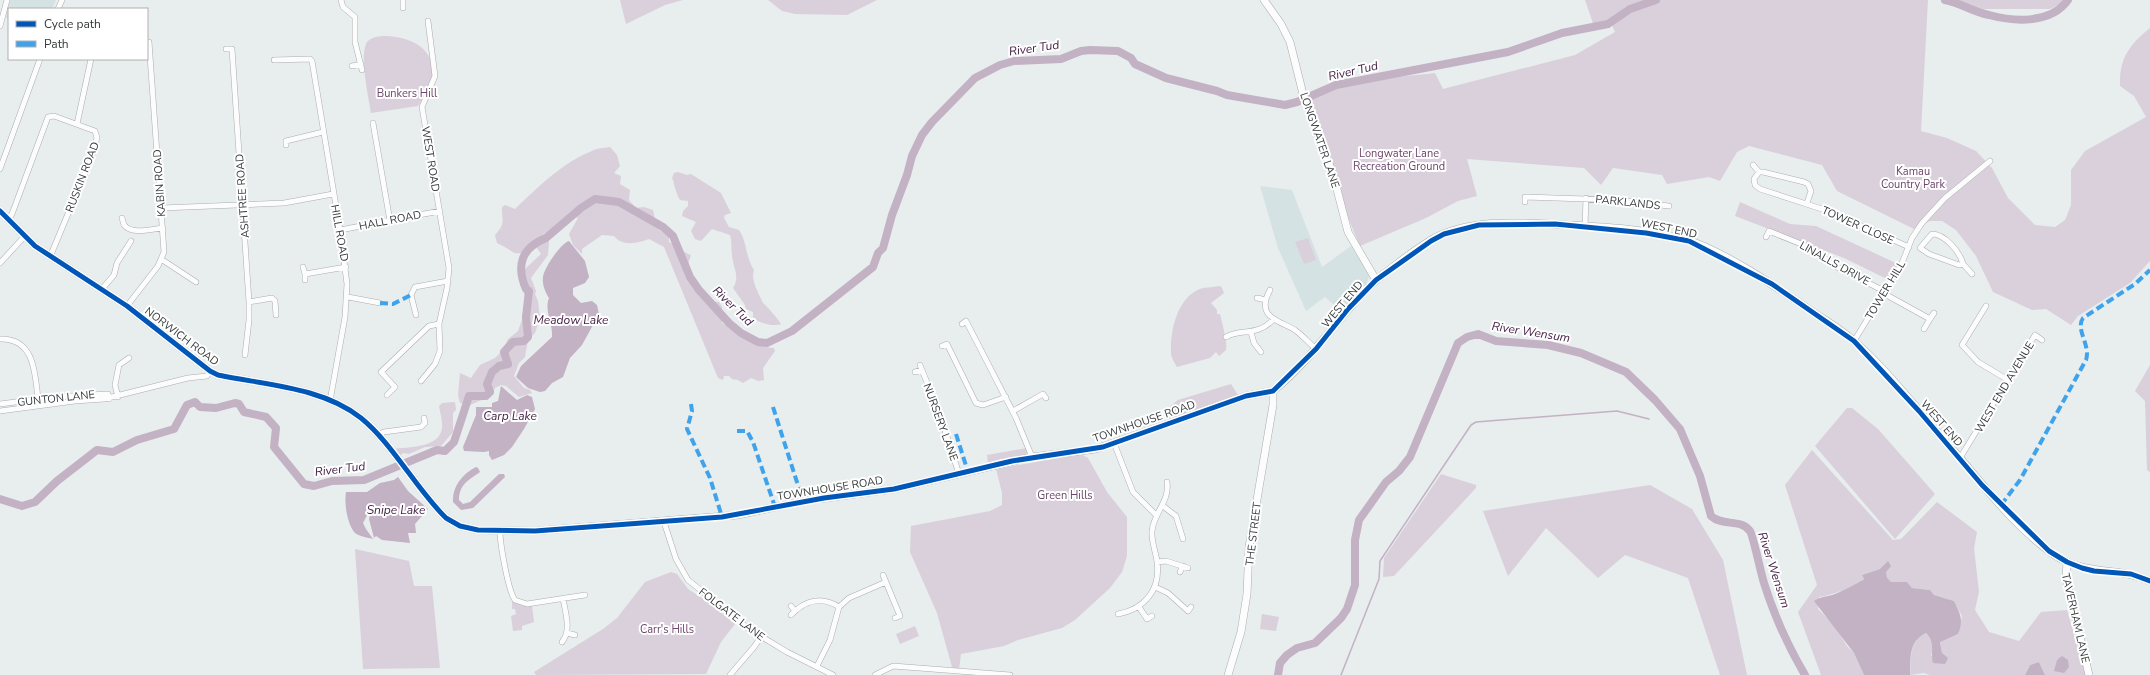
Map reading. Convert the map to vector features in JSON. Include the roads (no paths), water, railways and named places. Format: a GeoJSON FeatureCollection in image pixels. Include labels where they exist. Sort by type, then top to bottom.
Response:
{"type":"FeatureCollection","features":[{"type":"Feature","properties":{"kind":"street"},"geometry":{"type":"LineString","coordinates":[[0,26],[7,0]]}},
{"type":"Feature","properties":{"kind":"street"},"geometry":{"type":"LineString","coordinates":[[341,0],[343,7],[355,17],[355,42],[361,67],[352,66]]}},
{"type":"Feature","properties":{"kind":"street"},"geometry":{"type":"LineString","coordinates":[[402,0],[403,8]]}},
{"type":"Feature","properties":{"kind":"street","name":"LONGWATER LANE"},"geometry":{"type":"LineString","coordinates":[[1264,0],[1281,24],[1290,42],[1303,94],[1333,174],[1348,232],[1376,280]]}},
{"type":"Feature","properties":{"kind":"street","name":"WEST ROAD"},"geometry":{"type":"LineString","coordinates":[[421,381],[428,378],[440,351],[439,324],[448,281],[448,256],[422,107],[435,76],[428,21]]}},
{"type":"Feature","properties":{"kind":"street","name":"KABIN ROAD"},"geometry":{"type":"LineString","coordinates":[[127,306],[161,259],[164,252],[151,45]]}},
{"type":"Feature","properties":{"kind":"street","name":"ASHTREE ROAD"},"geometry":{"type":"LineString","coordinates":[[226,49],[232,49],[249,320],[247,351]]}},
{"type":"Feature","properties":{"kind":"street","name":"HILL ROAD"},"geometry":{"type":"LineString","coordinates":[[276,58],[310,59],[315,64],[323,132],[346,267],[348,297],[330,401]]}},
{"type":"Feature","properties":{"kind":"street"},"geometry":{"type":"LineString","coordinates":[[0,169],[40,60]]}},
{"type":"Feature","properties":{"kind":"street"},"geometry":{"type":"LineString","coordinates":[[8,220],[12,214],[48,117],[54,116],[77,124],[91,60]]}},
{"type":"Feature","properties":{"kind":"street"},"geometry":{"type":"LineString","coordinates":[[374,123],[390,220]]}},
{"type":"Feature","properties":{"kind":"street","name":"RUSKIN ROAD"},"geometry":{"type":"LineString","coordinates":[[50,257],[90,161],[97,138],[92,129],[77,124]]}},
{"type":"Feature","properties":{"kind":"street"},"geometry":{"type":"LineString","coordinates":[[286,145],[286,141],[323,132]]}},
{"type":"Feature","properties":{"kind":"street","name":"TOWER HILL"},"geometry":{"type":"LineString","coordinates":[[1854,341],[1884,292],[1922,222],[1944,198],[1990,161]]}},
{"type":"Feature","properties":{"kind":"street"},"geometry":{"type":"LineString","coordinates":[[1753,165],[1759,172]]}},
{"type":"Feature","properties":{"kind":"street","name":"TOWER CLOSE"},"geometry":{"type":"LineString","coordinates":[[1807,203],[1811,191],[1808,184],[1768,172],[1759,172],[1754,178],[1756,187],[1807,203],[1910,246],[1920,248],[1929,254],[1959,265],[1963,264]]}},
{"type":"Feature","properties":{"kind":"street"},"geometry":{"type":"LineString","coordinates":[[161,208],[284,202],[333,194]]}},
{"type":"Feature","properties":{"kind":"street","name":"PARKLANDS"},"geometry":{"type":"LineString","coordinates":[[1525,202],[1525,196],[1586,198],[1669,206]]}},
{"type":"Feature","properties":{"kind":"street","name":"PARKLANDS"},"geometry":{"type":"LineString","coordinates":[[1585,226],[1586,198]]}},
{"type":"Feature","properties":{"kind":"street","name":"NORWICH ROAD"},"geometry":{"type":"LineString","coordinates":[[0,211],[24,237],[50,257],[127,306],[210,371],[218,375],[308,393],[346,408],[361,419],[377,435],[404,467]]}},
{"type":"Feature","properties":{"kind":"street","name":"HALL ROAD"},"geometry":{"type":"LineString","coordinates":[[340,230],[440,211]]}},
{"type":"Feature","properties":{"kind":"street"},"geometry":{"type":"LineString","coordinates":[[122,218],[124,225],[129,229]]}},
{"type":"Feature","properties":{"kind":"street","name":"WEST END"},"geometry":{"type":"LineString","coordinates":[[1273,391],[1316,349],[1348,310],[1376,280],[1430,241],[1444,234],[1479,225],[1506,223],[1585,226],[1646,233],[1697,243],[1772,284],[1854,341],[1998,502],[2053,554],[2067,562],[2094,571],[2131,574],[2150,581]]}},
{"type":"Feature","properties":{"kind":"street"},"geometry":{"type":"LineString","coordinates":[[120,231],[129,229],[139,231],[163,228]]}},
{"type":"Feature","properties":{"kind":"street","name":"LINALLS DRIVE"},"geometry":{"type":"LineString","coordinates":[[1766,237],[1767,231],[1811,248],[1835,266],[1930,319]]}},
{"type":"Feature","properties":{"kind":"street"},"geometry":{"type":"LineString","coordinates":[[1920,248],[1933,234],[1947,240],[1954,248],[1963,264],[1972,274]]}},
{"type":"Feature","properties":{"kind":"street"},"geometry":{"type":"LineString","coordinates":[[0,263],[24,237]]}},
{"type":"Feature","properties":{"kind":"street"},"geometry":{"type":"LineString","coordinates":[[102,289],[114,275],[117,263],[131,241]]}},
{"type":"Feature","properties":{"kind":"street"},"geometry":{"type":"LineString","coordinates":[[161,259],[196,282]]}},
{"type":"Feature","properties":{"kind":"street"},"geometry":{"type":"LineString","coordinates":[[303,267],[305,280]]}},
{"type":"Feature","properties":{"kind":"street"},"geometry":{"type":"LineString","coordinates":[[305,274],[346,267]]}},
{"type":"Feature","properties":{"kind":"street"},"geometry":{"type":"LineString","coordinates":[[416,315],[411,295],[415,288],[421,283],[448,281]]}},
{"type":"Feature","properties":{"kind":"street"},"geometry":{"type":"LineString","coordinates":[[1270,290],[1266,300],[1269,314],[1273,320],[1295,331],[1316,349]]}},
{"type":"Feature","properties":{"kind":"street"},"geometry":{"type":"LineString","coordinates":[[348,297],[380,303]]}},
{"type":"Feature","properties":{"kind":"street"},"geometry":{"type":"LineString","coordinates":[[248,302],[272,298],[275,301],[276,315]]}},
{"type":"Feature","properties":{"kind":"street"},"geometry":{"type":"LineString","coordinates":[[1257,298],[1266,300]]}},
{"type":"Feature","properties":{"kind":"street"},"geometry":{"type":"LineString","coordinates":[[1986,306],[1984,313],[1962,346],[1978,362],[2008,380]]}},
{"type":"Feature","properties":{"kind":"street"},"geometry":{"type":"LineString","coordinates":[[1924,329],[1934,313]]}},
{"type":"Feature","properties":{"kind":"street"},"geometry":{"type":"LineString","coordinates":[[1227,334],[1252,332],[1273,320]]}},
{"type":"Feature","properties":{"kind":"street"},"geometry":{"type":"LineString","coordinates":[[966,321],[1013,410],[1029,445],[1032,457]]}},
{"type":"Feature","properties":{"kind":"street"},"geometry":{"type":"LineString","coordinates":[[387,395],[397,389],[379,374],[428,326],[439,324]]}},
{"type":"Feature","properties":{"kind":"street"},"geometry":{"type":"LineString","coordinates":[[1252,332],[1257,350]]}},
{"type":"Feature","properties":{"kind":"street","name":"WEST END AVENUE"},"geometry":{"type":"LineString","coordinates":[[1960,458],[2008,380],[2032,334],[2042,340]]}},
{"type":"Feature","properties":{"kind":"street"},"geometry":{"type":"LineString","coordinates":[[0,340],[13,341],[21,345],[32,358],[38,399]]}},
{"type":"Feature","properties":{"kind":"street"},"geometry":{"type":"LineString","coordinates":[[942,346],[947,344],[976,402],[983,405],[1006,397]]}},
{"type":"Feature","properties":{"kind":"street"},"geometry":{"type":"LineString","coordinates":[[118,397],[115,385],[119,365],[129,358]]}},
{"type":"Feature","properties":{"kind":"street","name":"NURSERY LANE"},"geometry":{"type":"LineString","coordinates":[[915,372],[921,367],[940,415],[959,474]]}},
{"type":"Feature","properties":{"kind":"street","name":"GUNTON LANE"},"geometry":{"type":"LineString","coordinates":[[0,411],[109,399],[188,378],[207,376],[210,371]]}},
{"type":"Feature","properties":{"kind":"street","name":"TOWNHOUSE ROAD"},"geometry":{"type":"LineString","coordinates":[[404,467],[436,508],[450,521],[469,529],[535,531],[664,522],[738,515],[803,501],[894,489],[1032,457],[1090,450],[1114,443],[1246,396],[1273,391]]}},
{"type":"Feature","properties":{"kind":"street","name":"THE STREET"},"geometry":{"type":"LineString","coordinates":[[1228,675],[1239,640],[1245,605],[1249,547],[1273,405],[1273,391]]}},
{"type":"Feature","properties":{"kind":"street","name":"GUNTON LANE"},"geometry":{"type":"LineString","coordinates":[[0,404],[38,399],[101,394],[108,394],[109,399]]}},
{"type":"Feature","properties":{"kind":"street"},"geometry":{"type":"LineString","coordinates":[[1013,410],[1043,394]]}},
{"type":"Feature","properties":{"kind":"street"},"geometry":{"type":"LineString","coordinates":[[377,435],[384,432],[421,427],[425,423],[424,418]]}},
{"type":"Feature","properties":{"kind":"street"},"geometry":{"type":"LineString","coordinates":[[1114,443],[1133,492],[1157,516]]}},
{"type":"Feature","properties":{"kind":"street"},"geometry":{"type":"LineString","coordinates":[[1118,614],[1139,607],[1146,602],[1156,587],[1159,573],[1152,532],[1157,516],[1167,496],[1167,482]]}},
{"type":"Feature","properties":{"kind":"street"},"geometry":{"type":"LineString","coordinates":[[1163,506],[1176,516],[1184,535]]}},
{"type":"Feature","properties":{"kind":"street","name":"FOLGATE LANE"},"geometry":{"type":"LineString","coordinates":[[664,522],[676,559],[688,580],[740,622],[761,636],[833,675]]}},
{"type":"Feature","properties":{"kind":"street"},"geometry":{"type":"LineString","coordinates":[[500,531],[500,546],[506,563],[509,590],[515,600],[527,604],[585,594]]}},
{"type":"Feature","properties":{"kind":"street"},"geometry":{"type":"LineString","coordinates":[[1157,562],[1166,561],[1185,567],[1180,572]]}},
{"type":"Feature","properties":{"kind":"street","name":"TAVERHAM LANE"},"geometry":{"type":"LineString","coordinates":[[2067,562],[2066,577],[2089,675]]}},
{"type":"Feature","properties":{"kind":"street"},"geometry":{"type":"LineString","coordinates":[[883,575],[900,616]]}},
{"type":"Feature","properties":{"kind":"street"},"geometry":{"type":"LineString","coordinates":[[817,666],[830,640],[839,607],[849,598],[886,582]]}},
{"type":"Feature","properties":{"kind":"street"},"geometry":{"type":"LineString","coordinates":[[1156,587],[1168,593],[1188,611]]}},
{"type":"Feature","properties":{"kind":"street"},"geometry":{"type":"LineString","coordinates":[[562,642],[567,634],[563,598]]}},
{"type":"Feature","properties":{"kind":"street"},"geometry":{"type":"LineString","coordinates":[[791,615],[795,611],[812,602],[821,600],[833,603],[839,607]]}},
{"type":"Feature","properties":{"kind":"street"},"geometry":{"type":"LineString","coordinates":[[792,606],[795,611]]}},
{"type":"Feature","properties":{"kind":"street"},"geometry":{"type":"LineString","coordinates":[[1139,607],[1147,619]]}},
{"type":"Feature","properties":{"kind":"street"},"geometry":{"type":"LineString","coordinates":[[567,634],[575,635]]}},
{"type":"Feature","properties":{"kind":"street"},"geometry":{"type":"LineString","coordinates":[[730,675],[754,647],[761,636]]}},
{"type":"Feature","properties":{"kind":"street"},"geometry":{"type":"LineString","coordinates":[[876,675],[893,666],[1010,675]]}},
{"type":"Feature","properties":{"kind":"water","name":"Meadow Lake"},"geometry":{"type":"Polygon","coordinates":[[[569,241],[585,261],[589,277],[585,283],[573,288],[573,295],[581,303],[592,301],[597,305],[599,314],[582,345],[570,358],[563,377],[552,383],[545,391],[540,392],[528,388],[516,377],[521,366],[552,337],[548,312],[549,298],[544,288],[543,277],[553,256],[569,241]]]}},
{"type":"Feature","properties":{"kind":"water","name":"Carp Lake"},"geometry":{"type":"Polygon","coordinates":[[[501,386],[517,400],[527,395],[532,397],[535,409],[524,429],[512,447],[504,455],[492,460],[489,455],[489,451],[464,451],[463,447],[476,415],[476,407],[492,407],[492,403],[498,401],[501,386]]]}},
{"type":"Feature","properties":{"kind":"water"},"geometry":{"type":"Polygon","coordinates":[[[476,467],[480,472],[465,483],[459,495],[459,500],[463,504],[470,502],[499,474],[504,474],[505,477],[473,508],[461,510],[453,502],[454,491],[462,477],[476,467]]]}},
{"type":"Feature","properties":{"kind":"water","name":"Snipe Lake"},"geometry":{"type":"Polygon","coordinates":[[[398,477],[408,491],[428,509],[415,524],[416,533],[408,533],[410,543],[382,540],[376,536],[374,538],[369,519],[370,515],[374,513],[372,506],[363,523],[373,539],[356,534],[352,529],[347,513],[345,502],[346,492],[367,492],[380,483],[394,480],[398,477]]]}},
{"type":"Feature","properties":{"kind":"water"},"geometry":{"type":"Polygon","coordinates":[[[1888,561],[1891,566],[1886,572],[1887,578],[1891,582],[1907,582],[1912,588],[1930,590],[1934,595],[1954,601],[1959,613],[1961,625],[1958,634],[1940,642],[1942,653],[1948,658],[1945,664],[1933,663],[1932,644],[1926,633],[1913,645],[1910,675],[1864,675],[1854,653],[1814,601],[1855,585],[1864,579],[1862,575],[1880,569],[1888,561]]]}},
{"type":"Feature","properties":{"kind":"water"},"geometry":{"type":"Polygon","coordinates":[[[2062,656],[2068,660],[2069,667],[2064,673],[2054,671],[2057,660],[2062,656]]]}},
{"type":"Feature","properties":{"kind":"water"},"geometry":{"type":"Polygon","coordinates":[[[2039,662],[2045,675],[2025,675],[2030,665],[2039,662]]]}},
{"type":"Feature","properties":{"kind":"waterway","name":"River Tud"},"geometry":{"type":"LineString","coordinates":[[0,499],[22,506],[35,502],[57,481],[97,450],[113,452],[137,440],[174,429],[187,405],[195,402],[200,407],[216,408],[235,403],[239,404],[244,412],[266,417],[276,428],[274,447],[304,484],[314,486],[332,481],[364,480],[437,450],[445,451],[454,442],[469,396],[486,396],[490,392],[487,384],[492,372],[499,366],[508,364],[504,352],[513,342],[524,341],[528,337],[526,317],[529,291],[526,289],[521,273],[521,265],[526,252],[538,242],[546,238],[581,208],[595,199],[619,202],[663,227],[673,236],[690,277],[699,290],[729,323],[741,333],[758,342],[767,343],[792,331],[873,267],[878,253],[883,248],[892,215],[907,175],[912,156],[922,135],[932,122],[975,78],[1000,65],[1014,61],[1061,59],[1081,51],[1118,51],[1131,58],[1135,64],[1166,78],[1227,95],[1285,105],[1297,102],[1336,85],[1508,52],[1562,33],[1608,24],[1630,9],[1656,0]]}},
{"type":"Feature","properties":{"kind":"waterway","name":"River Tud"},"geometry":{"type":"LineString","coordinates":[[1945,0],[1983,14],[2021,20],[2042,17],[2052,13],[2061,8],[2068,0]]}},
{"type":"Feature","properties":{"kind":"waterway","name":"River Wensum"},"geometry":{"type":"LineString","coordinates":[[1278,675],[1280,663],[1287,655],[1297,648],[1315,643],[1341,618],[1347,609],[1355,585],[1355,540],[1359,520],[1386,482],[1399,471],[1410,457],[1458,343],[1467,337],[1478,334],[1496,341],[1548,345],[1581,353],[1626,372],[1655,400],[1680,429],[1700,476],[1711,516],[1721,521],[1736,523],[1746,527],[1750,531],[1772,607],[1787,642],[1805,675]]}},
{"type":"Feature","properties":{"kind":"waterway"},"geometry":{"type":"LineString","coordinates":[[1341,675],[1379,579],[1380,561],[1471,425],[1476,422],[1617,411],[1649,419]]}},
{"type":"Feature","properties":{"kind":"park label","name":"Bunkers Hill"},"geometry":{"type":"Point","coordinates":[407,93]}},
{"type":"Feature","properties":{"kind":"park label","name":"Longwater Lane Recreation Ground"},"geometry":{"type":"Point","coordinates":[1399,159]}},
{"type":"Feature","properties":{"kind":"park label","name":"Kamau Country Park"},"geometry":{"type":"Point","coordinates":[1913,177]}},
{"type":"Feature","properties":{"kind":"park label","name":"Green Hills"},"geometry":{"type":"Point","coordinates":[1065,495]}},
{"type":"Feature","properties":{"kind":"park label","name":"Carr's Hills"},"geometry":{"type":"Point","coordinates":[667,629]}}]}
